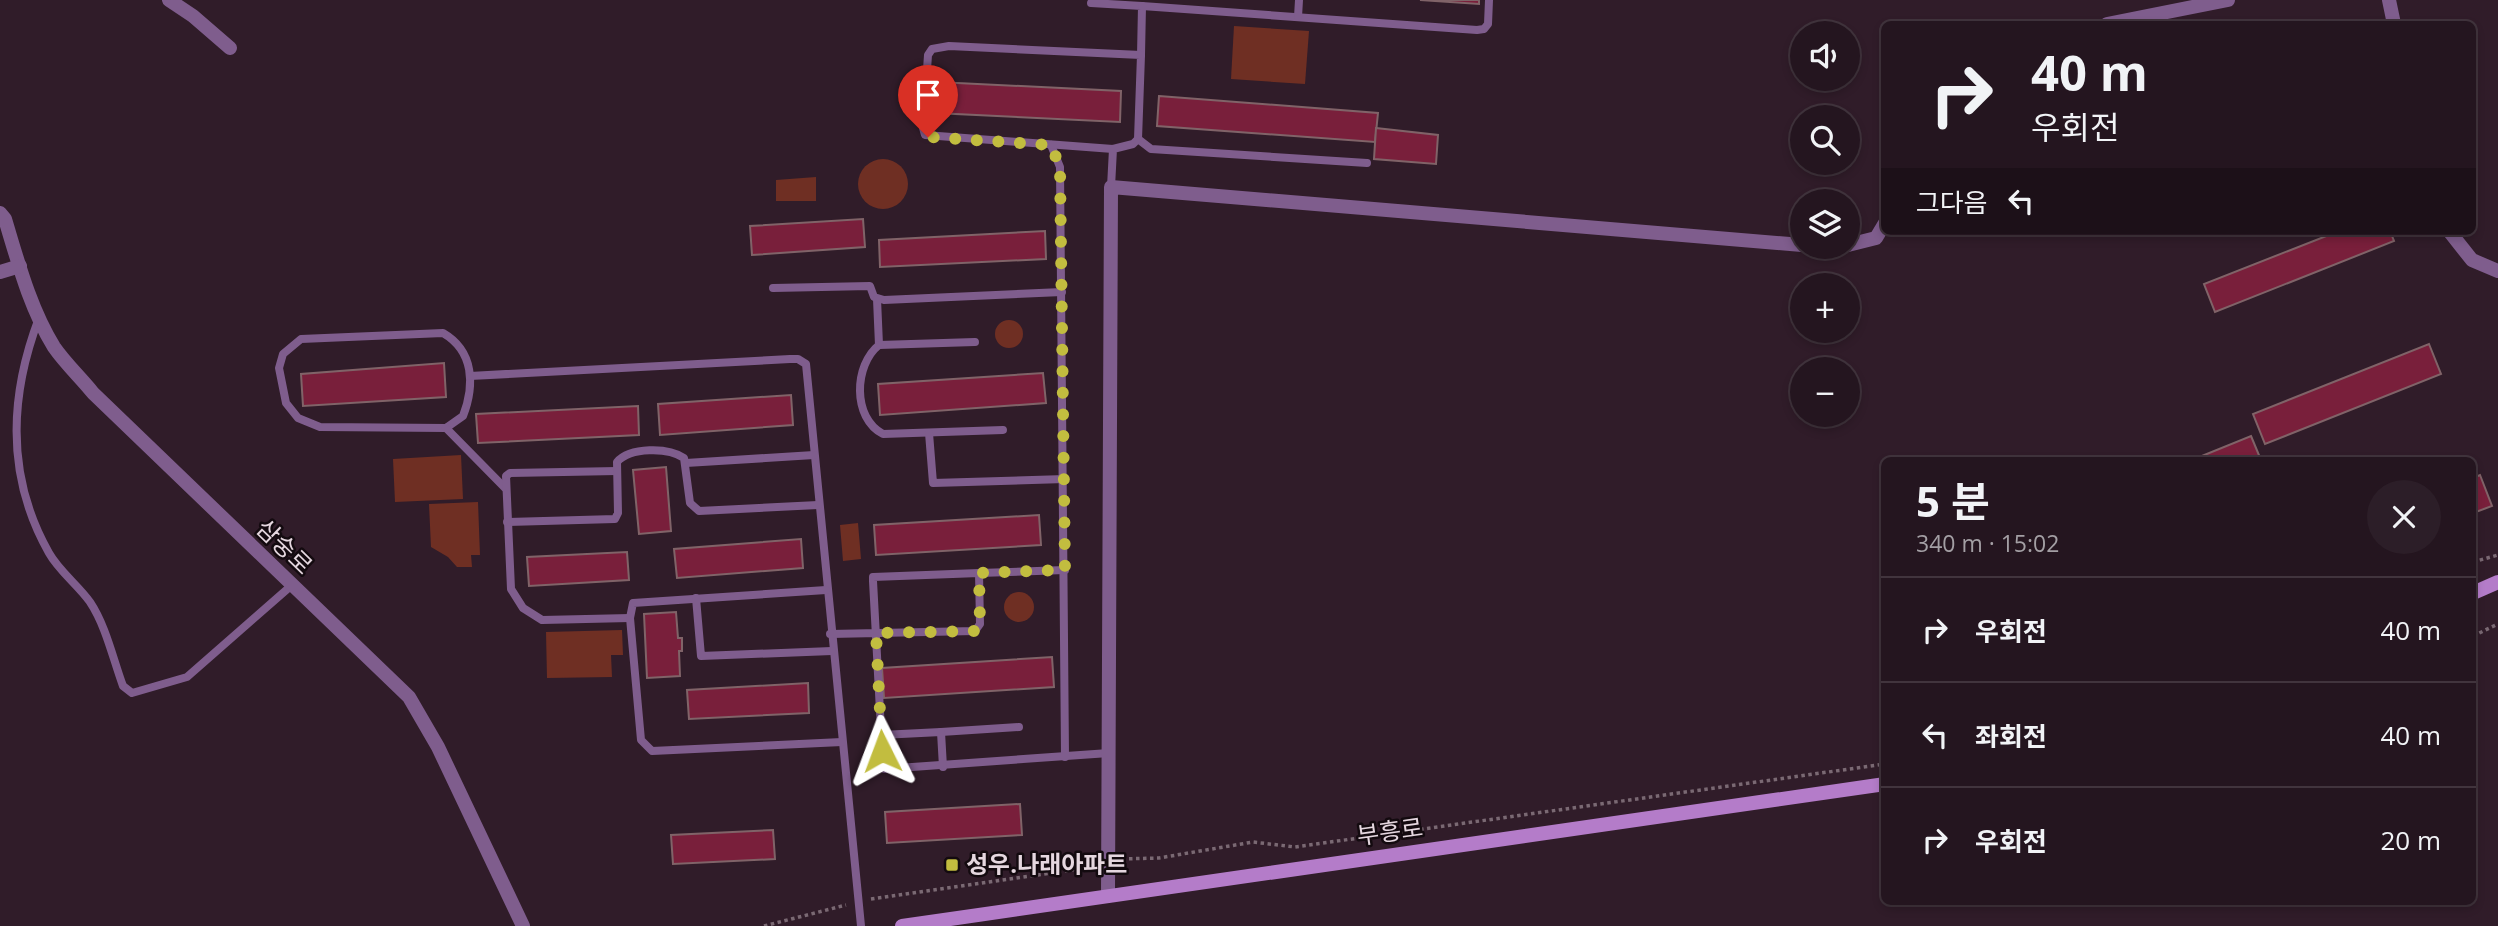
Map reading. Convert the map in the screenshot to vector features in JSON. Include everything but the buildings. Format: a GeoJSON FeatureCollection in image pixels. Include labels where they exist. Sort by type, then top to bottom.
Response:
{"type":"FeatureCollection","features":[{"type":"Feature","properties":{"kind":"main road"},"geometry":{"type":"LineString","coordinates":[[2476,592],[2498,582]]}},
{"type":"Feature","properties":{"kind":"main road","name":"부흥로"},"geometry":{"type":"LineString","coordinates":[[902,926],[1881,784]]}},
{"type":"Feature","properties":{"kind":"street"},"geometry":{"type":"LineString","coordinates":[[169,0],[193,16],[230,48]]}},
{"type":"Feature","properties":{"kind":"street"},"geometry":{"type":"LineString","coordinates":[[2122,21],[2228,0]]}},
{"type":"Feature","properties":{"kind":"street"},"geometry":{"type":"LineString","coordinates":[[2389,0],[2393,21]]}},
{"type":"Feature","properties":{"kind":"street"},"geometry":{"type":"LineString","coordinates":[[1108,895],[1111,187],[1790,244]]}},
{"type":"Feature","properties":{"kind":"street","name":"삼숭로"},"geometry":{"type":"LineString","coordinates":[[0,214],[5,219],[39,318],[55,348],[93,393],[409,697],[438,747],[523,926]]}},
{"type":"Feature","properties":{"kind":"street"},"geometry":{"type":"LineString","coordinates":[[1860,242],[1876,238],[1881,230]]}},
{"type":"Feature","properties":{"kind":"street"},"geometry":{"type":"LineString","coordinates":[[2452,235],[2472,260],[2498,271]]}},
{"type":"Feature","properties":{"kind":"street"},"geometry":{"type":"LineString","coordinates":[[0,272],[20,266]]}},
{"type":"Feature","properties":{"kind":"lane"},"geometry":{"type":"LineString","coordinates":[[1298,17],[1299,0]]}},
{"type":"Feature","properties":{"kind":"lane"},"geometry":{"type":"LineString","coordinates":[[1091,3],[1482,30],[1488,24],[1489,0]]}},
{"type":"Feature","properties":{"kind":"lane"},"geometry":{"type":"LineString","coordinates":[[1140,55],[949,46],[932,49],[927,61],[923,128],[925,135],[1113,149],[1133,144],[1138,139],[1142,6]]}},
{"type":"Feature","properties":{"kind":"lane"},"geometry":{"type":"LineString","coordinates":[[1138,139],[1151,149],[1367,163]]}},
{"type":"Feature","properties":{"kind":"lane"},"geometry":{"type":"LineString","coordinates":[[1051,145],[1060,167],[1065,479],[1065,757]]}},
{"type":"Feature","properties":{"kind":"lane"},"geometry":{"type":"LineString","coordinates":[[1111,187],[1113,149]]}},
{"type":"Feature","properties":{"kind":"lane"},"geometry":{"type":"LineString","coordinates":[[773,288],[870,286],[877,299],[879,345]]}},
{"type":"Feature","properties":{"kind":"lane"},"geometry":{"type":"LineString","coordinates":[[877,299],[1062,292]]}},
{"type":"Feature","properties":{"kind":"lane"},"geometry":{"type":"LineString","coordinates":[[39,318],[24,357],[15,460],[29,511],[50,555],[98,616],[123,686],[132,693],[187,677],[292,585]]}},
{"type":"Feature","properties":{"kind":"lane"},"geometry":{"type":"LineString","coordinates":[[443,334],[457,341],[466,355],[470,376],[469,398],[463,416],[446,428],[334,428],[298,418],[286,403],[279,368],[283,354],[301,339],[443,334]]}},
{"type":"Feature","properties":{"kind":"lane"},"geometry":{"type":"LineString","coordinates":[[975,342],[879,345],[868,354],[861,369],[863,411],[867,419],[883,434],[1003,430]]}},
{"type":"Feature","properties":{"kind":"lane"},"geometry":{"type":"LineString","coordinates":[[470,376],[798,359],[806,364],[830,634],[861,926]]}},
{"type":"Feature","properties":{"kind":"lane"},"geometry":{"type":"LineString","coordinates":[[446,428],[505,488]]}},
{"type":"Feature","properties":{"kind":"lane"},"geometry":{"type":"LineString","coordinates":[[929,433],[933,483],[1065,479]]}},
{"type":"Feature","properties":{"kind":"lane"},"geometry":{"type":"LineString","coordinates":[[507,522],[615,519],[618,513],[617,462],[623,456],[646,451],[673,453],[686,463],[814,455]]}},
{"type":"Feature","properties":{"kind":"lane"},"geometry":{"type":"LineString","coordinates":[[686,463],[690,503],[699,511],[818,505]]}},
{"type":"Feature","properties":{"kind":"lane"},"geometry":{"type":"LineString","coordinates":[[617,471],[510,473],[506,476],[511,589],[515,599],[530,615],[542,620],[630,618]]}},
{"type":"Feature","properties":{"kind":"lane"},"geometry":{"type":"LineString","coordinates":[[1065,570],[876,575],[873,581],[881,735],[886,770],[1109,753]]}},
{"type":"Feature","properties":{"kind":"lane"},"geometry":{"type":"LineString","coordinates":[[830,634],[975,631],[980,624],[979,573]]}},
{"type":"Feature","properties":{"kind":"lane"},"geometry":{"type":"LineString","coordinates":[[826,590],[640,600],[633,603],[630,618],[641,740],[647,749],[652,751],[842,742]]}},
{"type":"Feature","properties":{"kind":"lane"},"geometry":{"type":"LineString","coordinates":[[696,598],[701,656],[832,651]]}},
{"type":"Feature","properties":{"kind":"lane"},"geometry":{"type":"LineString","coordinates":[[881,735],[1019,727]]}},
{"type":"Feature","properties":{"kind":"lane"},"geometry":{"type":"LineString","coordinates":[[941,732],[943,767]]}},
{"type":"Feature","properties":{"kind":"path"},"geometry":{"type":"LineString","coordinates":[[2476,561],[2498,555]]}},
{"type":"Feature","properties":{"kind":"path"},"geometry":{"type":"LineString","coordinates":[[2476,635],[2498,624]]}},
{"type":"Feature","properties":{"kind":"path"},"geometry":{"type":"LineString","coordinates":[[764,926],[893,893],[913,895],[1072,870],[1084,863],[1159,858],[1253,842],[1295,847],[1881,765]]}},
{"type":"Feature","properties":{"kind":"shaded area"},"geometry":{"type":"Polygon","coordinates":[[[1234,26],[1309,31],[1305,84],[1231,79],[1234,26]]]}},
{"type":"Feature","properties":{"kind":"shaded area"},"geometry":{"type":"Polygon","coordinates":[[[883,159],[901,166],[908,184],[901,202],[883,209],[865,202],[858,184],[865,166],[883,159]]]}},
{"type":"Feature","properties":{"kind":"shaded area"},"geometry":{"type":"Polygon","coordinates":[[[816,177],[816,201],[776,201],[776,180],[816,177]]]}},
{"type":"Feature","properties":{"kind":"shaded area"},"geometry":{"type":"Polygon","coordinates":[[[1009,320],[1019,324],[1023,334],[1019,344],[1009,348],[999,344],[995,334],[999,324],[1009,320]]]}},
{"type":"Feature","properties":{"kind":"shaded area"},"geometry":{"type":"Polygon","coordinates":[[[461,455],[463,499],[395,502],[393,459],[461,455]]]}},
{"type":"Feature","properties":{"kind":"shaded area"},"geometry":{"type":"Polygon","coordinates":[[[478,502],[480,555],[471,555],[472,567],[457,567],[448,557],[431,547],[429,504],[478,502]]]}},
{"type":"Feature","properties":{"kind":"shaded area"},"geometry":{"type":"Polygon","coordinates":[[[858,523],[861,559],[843,561],[840,525],[858,523]]]}},
{"type":"Feature","properties":{"kind":"shaded area"},"geometry":{"type":"Polygon","coordinates":[[[1019,592],[1030,596],[1034,607],[1030,618],[1019,622],[1008,618],[1004,607],[1008,596],[1019,592]]]}},
{"type":"Feature","properties":{"kind":"shaded area"},"geometry":{"type":"Polygon","coordinates":[[[622,630],[623,655],[611,655],[612,677],[547,678],[546,632],[622,630]]]}},
{"type":"Feature","properties":{"kind":"place","name":"성우.나래아파트"},"geometry":{"type":"Point","coordinates":[952,865]}},
{"type":"Feature","properties":{"kind":"route"},"geometry":{"type":"LineString","coordinates":[[882,751],[876,633],[975,631],[980,624],[979,573],[1065,570],[1060,167],[1051,145],[928,137]]}}]}
